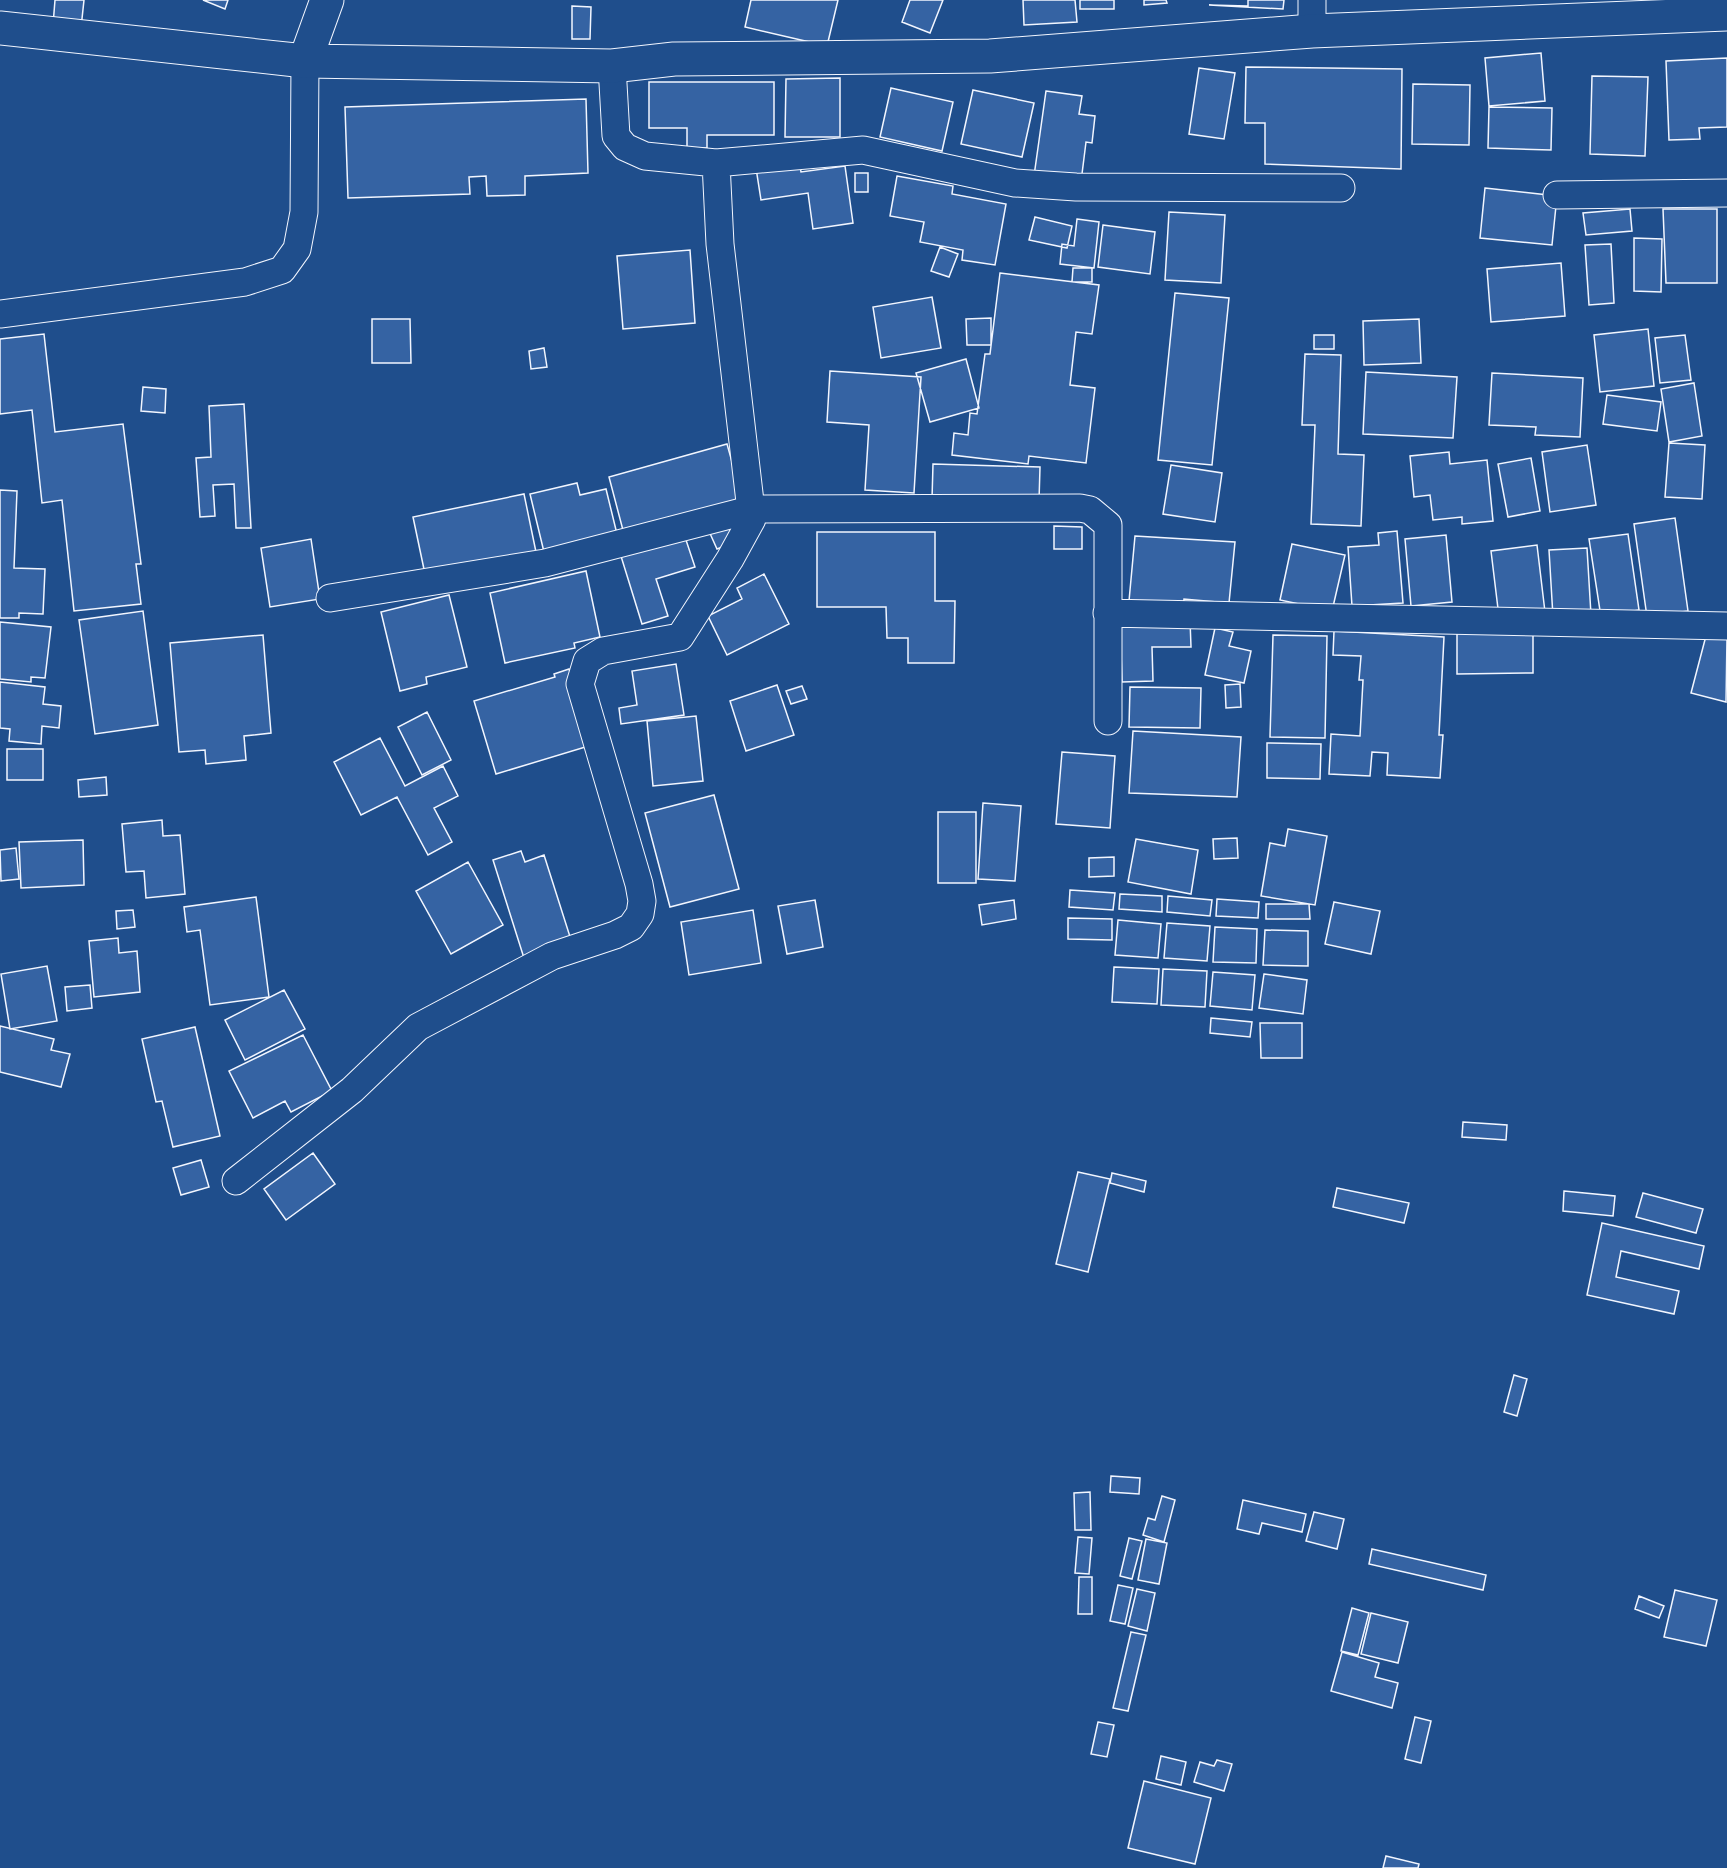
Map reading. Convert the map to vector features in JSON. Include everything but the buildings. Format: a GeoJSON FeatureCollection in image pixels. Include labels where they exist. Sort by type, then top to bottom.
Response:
{"type":"FeatureCollection","features":[{"type":"Feature","properties":{"kind":"street"},"geometry":{"type":"LineString","coordinates":[[0,314],[245,282],[282,270],[297,249],[304,212],[305,61],[327,0]]}},
{"type":"Feature","properties":{"kind":"street"},"geometry":{"type":"LineString","coordinates":[[0,28],[305,61],[612,66],[674,59],[990,56],[1312,16],[1727,14]]}},
{"type":"Feature","properties":{"kind":"street"},"geometry":{"type":"LineString","coordinates":[[612,66],[616,136],[625,147],[645,156],[716,164],[863,150],[1025,183],[1076,187],[1341,188]]}},
{"type":"Feature","properties":{"kind":"street"},"geometry":{"type":"LineString","coordinates":[[236,1181],[352,1090],[418,1027],[552,956],[615,935],[631,927],[640,914],[642,901],[639,884],[580,684],[583,666],[603,651],[680,637],[745,534],[753,509],[742,453],[721,255],[716,164]]}},
{"type":"Feature","properties":{"kind":"street"},"geometry":{"type":"LineString","coordinates":[[1557,195],[1727,193]]}},
{"type":"Feature","properties":{"kind":"street"},"geometry":{"type":"LineString","coordinates":[[330,598],[545,563],[753,509],[1080,508],[1089,510],[1108,525],[1108,721]]}},
{"type":"Feature","properties":{"kind":"street"},"geometry":{"type":"LineString","coordinates":[[1107,613],[1727,626]]}}]}
